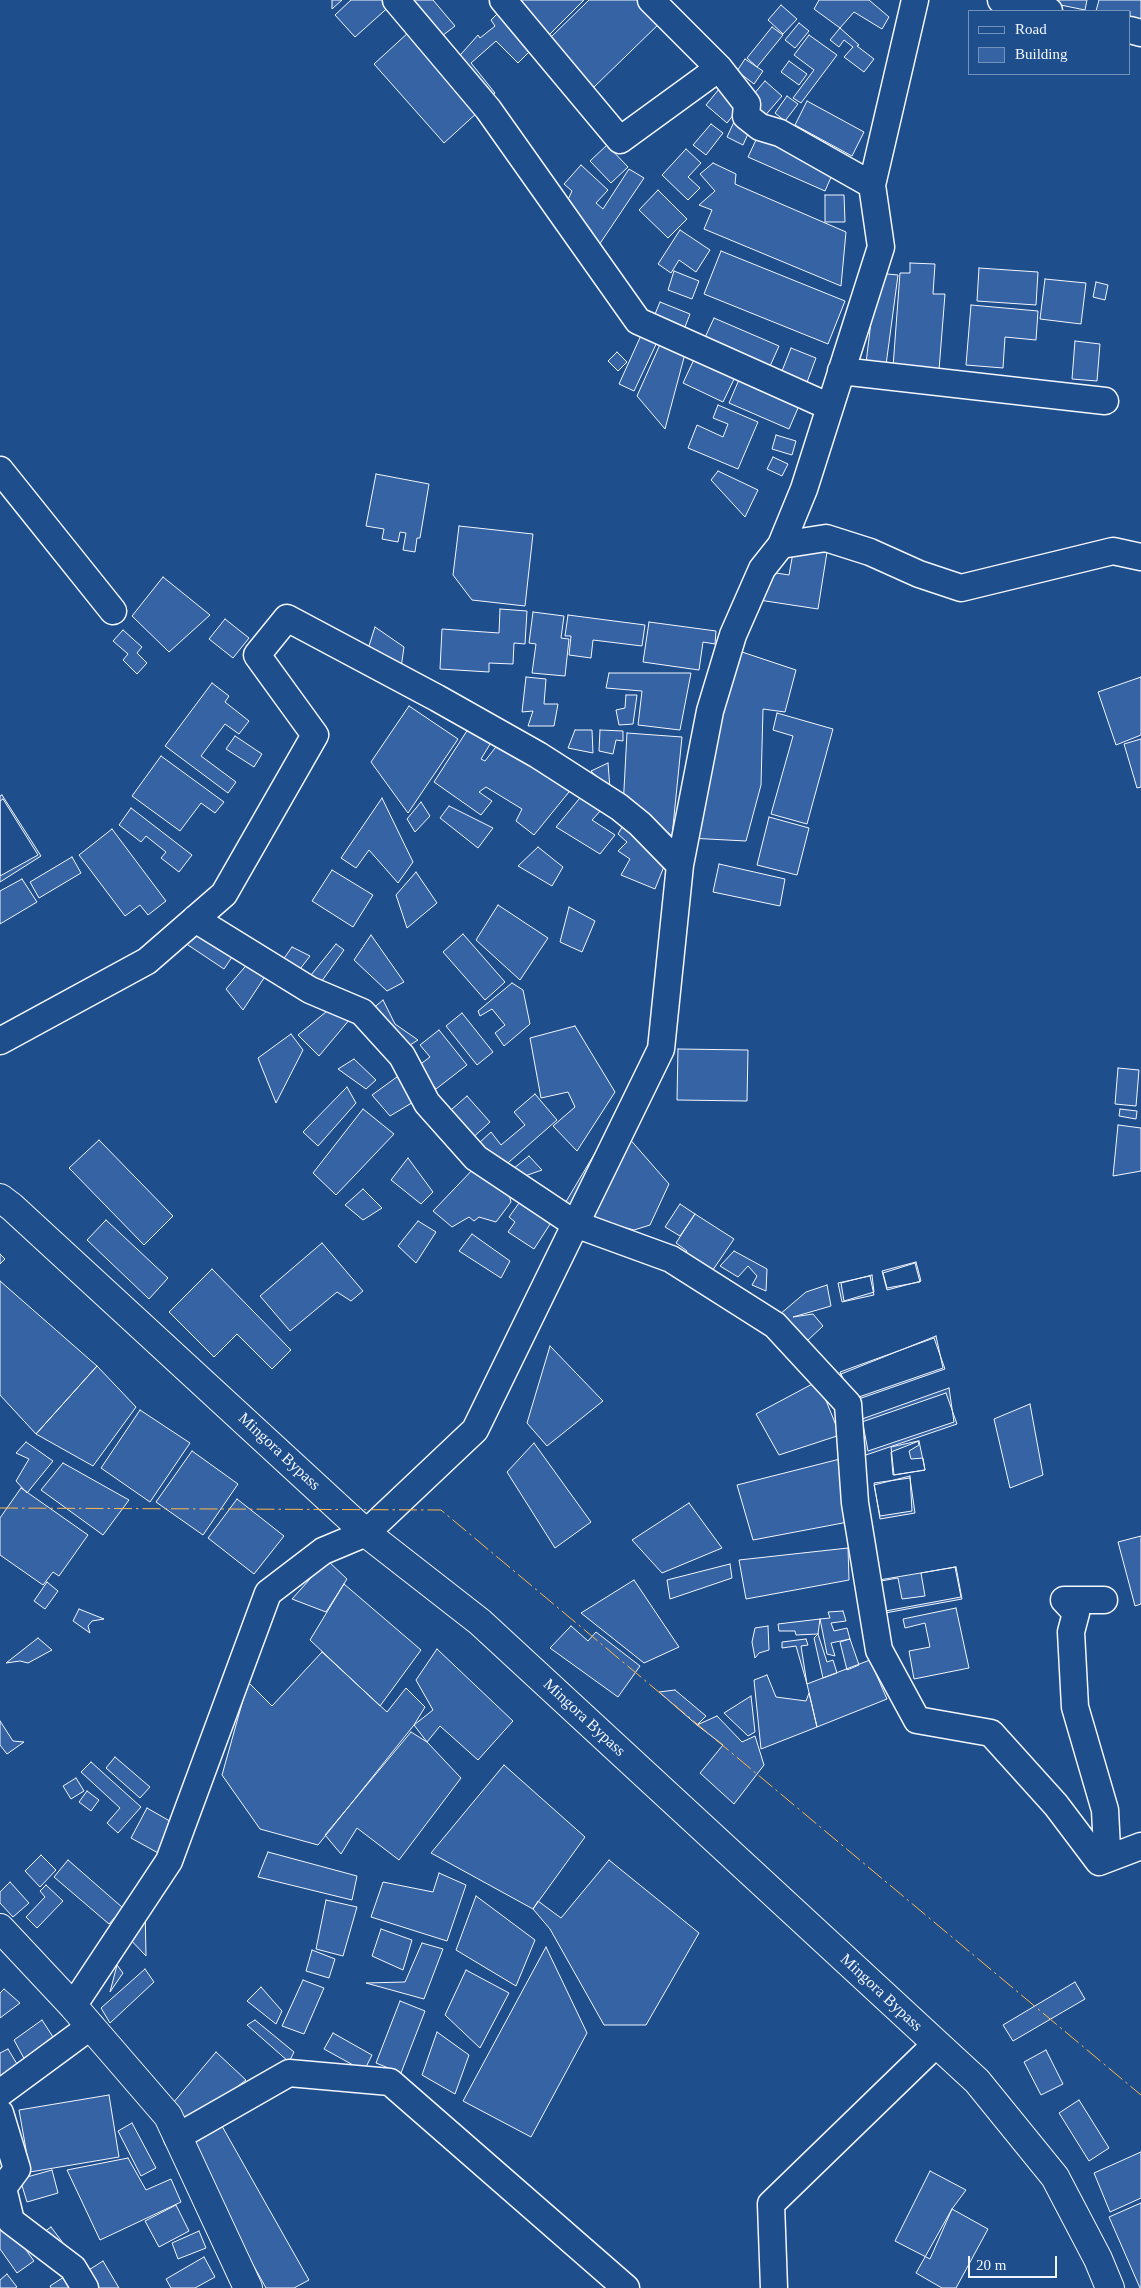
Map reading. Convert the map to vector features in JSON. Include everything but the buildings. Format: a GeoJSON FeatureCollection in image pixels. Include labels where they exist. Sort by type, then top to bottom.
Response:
{"type":"FeatureCollection","features":[{"type":"Feature","properties":{"kind":"main road","name":"Mingora Bypass"},"geometry":{"type":"LineString","coordinates":[[0,1198],[20,1214],[366,1533],[480,1622],[977,2081],[1055,2177],[1098,2259],[1110,2288]]}},
{"type":"Feature","properties":{"kind":"main road"},"geometry":{"type":"LineString","coordinates":[[3,1935],[73,2006],[168,2116],[248,2288]]}},
{"type":"Feature","properties":{"kind":"street"},"geometry":{"type":"LineString","coordinates":[[396,0],[488,109],[638,321],[830,407]]}},
{"type":"Feature","properties":{"kind":"street"},"geometry":{"type":"LineString","coordinates":[[503,0],[620,140],[719,68]]}},
{"type":"Feature","properties":{"kind":"street"},"geometry":{"type":"LineString","coordinates":[[651,0],[719,68],[747,104],[746,116],[760,127],[780,133],[872,185]]}},
{"type":"Feature","properties":{"kind":"street"},"geometry":{"type":"LineString","coordinates":[[73,2006],[169,1860],[268,1593],[323,1551],[366,1533],[474,1430],[661,1049],[680,865],[710,712],[733,636],[762,569],[781,545],[804,489],[881,247],[872,185],[915,0]]}},
{"type":"Feature","properties":{"kind":"street"},"geometry":{"type":"LineString","coordinates":[[1002,0],[1045,10]]}},
{"type":"Feature","properties":{"kind":"street"},"geometry":{"type":"LineString","coordinates":[[841,371],[1105,401]]}},
{"type":"Feature","properties":{"kind":"street"},"geometry":{"type":"LineString","coordinates":[[0,470],[113,612]]}},
{"type":"Feature","properties":{"kind":"street"},"geometry":{"type":"LineString","coordinates":[[781,545],[826,538],[870,552],[919,574],[962,588],[1041,567],[1113,551],[1141,557]]}},
{"type":"Feature","properties":{"kind":"street"},"geometry":{"type":"LineString","coordinates":[[0,1041],[147,961],[224,894],[315,735],[257,655],[287,618],[437,698],[538,755],[619,807],[640,824],[680,865]]}},
{"type":"Feature","properties":{"kind":"street"},"geometry":{"type":"LineString","coordinates":[[195,919],[310,990],[362,1012],[402,1056],[427,1103],[476,1158],[575,1224],[671,1260],[775,1325],[848,1404],[855,1503],[879,1650],[917,1720],[991,1733],[1056,1806],[1099,1862],[1141,1846]]}},
{"type":"Feature","properties":{"kind":"street"},"geometry":{"type":"LineString","coordinates":[[1104,1600],[1064,1600],[1076,1613],[1071,1632],[1075,1707],[1105,1810],[1107,1849]]}},
{"type":"Feature","properties":{"kind":"street"},"geometry":{"type":"LineString","coordinates":[[0,2093],[91,2026]]}},
{"type":"Feature","properties":{"kind":"street"},"geometry":{"type":"LineString","coordinates":[[774,2288],[771,2204],[936,2044]]}},
{"type":"Feature","properties":{"kind":"street"},"geometry":{"type":"LineString","coordinates":[[177,2138],[289,2073],[390,2082],[626,2288]]}},
{"type":"Feature","properties":{"kind":"street"},"geometry":{"type":"LineString","coordinates":[[0,2113],[17,2169],[3,2188],[11,2221],[73,2268],[85,2288]]}},
{"type":"Feature","properties":{"kind":"power"},"geometry":{"type":"LineString","coordinates":[[0,1508],[441,1510],[1141,2095]]}}]}
